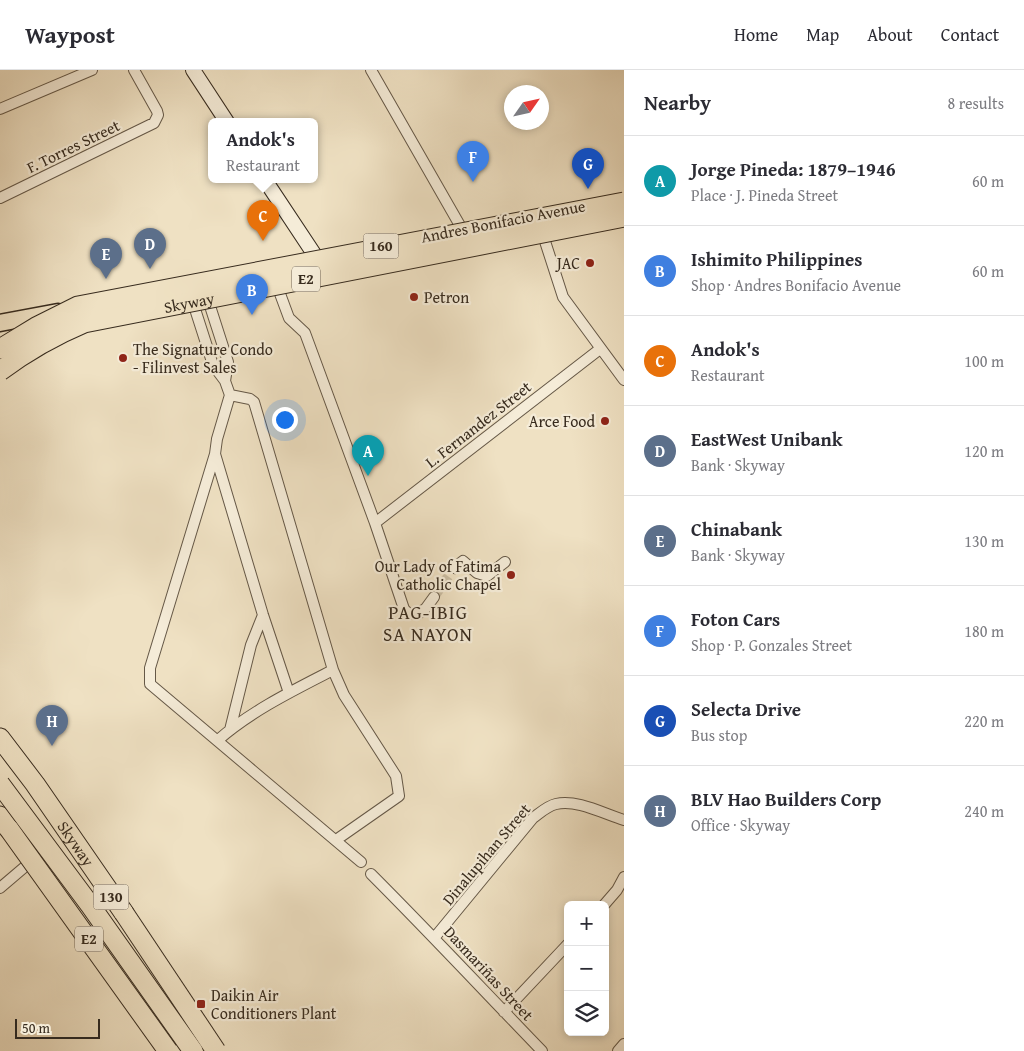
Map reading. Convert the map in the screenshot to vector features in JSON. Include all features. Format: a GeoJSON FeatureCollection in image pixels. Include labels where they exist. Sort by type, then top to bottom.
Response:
{"type":"FeatureCollection","features":[{"type":"Feature","properties":{"kind":"highway","name":"Skyway"},"geometry":{"type":"LineString","coordinates":[[0,346],[78,306],[624,202]]}},
{"type":"Feature","properties":{"kind":"highway","name":"Skyway"},"geometry":{"type":"LineString","coordinates":[[0,371],[24,353],[54,335],[84,324],[624,217]]}},
{"type":"Feature","properties":{"kind":"highway"},"geometry":{"type":"LineString","coordinates":[[0,336],[40,317],[78,306]]}},
{"type":"Feature","properties":{"kind":"highway","name":"Skyway"},"geometry":{"type":"LineString","coordinates":[[0,738],[35,784],[216,1051]]}},
{"type":"Feature","properties":{"kind":"highway","name":"Skyway"},"geometry":{"type":"LineString","coordinates":[[0,784],[90,905],[192,1051]]}},
{"type":"Feature","properties":{"kind":"highway","name":"E2"},"geometry":{"type":"LineString","coordinates":[[2,819],[168,1051]]}},
{"type":"Feature","properties":{"kind":"highway"},"geometry":{"type":"LineString","coordinates":[[104,864],[133,906],[164,972]]}},
{"type":"Feature","properties":{"kind":"main road"},"geometry":{"type":"LineString","coordinates":[[194,70],[224,118]]}},
{"type":"Feature","properties":{"kind":"main road"},"geometry":{"type":"LineString","coordinates":[[267,183],[332,281]]}},
{"type":"Feature","properties":{"kind":"main road","name":"Andres Bonifacio Avenue"},"geometry":{"type":"LineString","coordinates":[[0,323],[537,213],[624,197]]}},
{"type":"Feature","properties":{"kind":"main road","name":"Andres Bonifacio Avenue"},"geometry":{"type":"LineString","coordinates":[[0,346],[624,222]]}},
{"type":"Feature","properties":{"kind":"main road","name":"130"},"geometry":{"type":"LineString","coordinates":[[0,744],[221,1051]]}},
{"type":"Feature","properties":{"kind":"main road","name":"130"},"geometry":{"type":"LineString","coordinates":[[0,776],[198,1051]]}},
{"type":"Feature","properties":{"kind":"main road","name":"130"},"geometry":{"type":"LineString","coordinates":[[2,819],[172,1051]]}},
{"type":"Feature","properties":{"kind":"main road"},"geometry":{"type":"LineString","coordinates":[[30,855],[45,836]]}},
{"type":"Feature","properties":{"kind":"street"},"geometry":{"type":"LineString","coordinates":[[0,109],[92,70]]}},
{"type":"Feature","properties":{"kind":"street","name":"F. Torres Street"},"geometry":{"type":"LineString","coordinates":[[0,198],[157,120],[157,111],[134,70]]}},
{"type":"Feature","properties":{"kind":"street"},"geometry":{"type":"LineString","coordinates":[[371,70],[462,229]]}},
{"type":"Feature","properties":{"kind":"street"},"geometry":{"type":"LineString","coordinates":[[537,213],[563,297],[624,380]]}},
{"type":"Feature","properties":{"kind":"street"},"geometry":{"type":"LineString","coordinates":[[279,292],[289,318],[305,333],[406,612],[415,615],[421,613],[434,597]]}},
{"type":"Feature","properties":{"kind":"street"},"geometry":{"type":"LineString","coordinates":[[203,307],[214,365],[225,381],[230,395],[217,439],[215,454],[150,668],[150,684],[361,862]]}},
{"type":"Feature","properties":{"kind":"street"},"geometry":{"type":"LineString","coordinates":[[203,307],[228,362],[225,381]]}},
{"type":"Feature","properties":{"kind":"street","name":"L. Fernandez Street"},"geometry":{"type":"LineString","coordinates":[[375,523],[600,349]]}},
{"type":"Feature","properties":{"kind":"street"},"geometry":{"type":"LineString","coordinates":[[230,395],[250,399],[254,402],[333,670],[344,694],[396,776],[399,785],[399,796],[336,840]]}},
{"type":"Feature","properties":{"kind":"street"},"geometry":{"type":"LineString","coordinates":[[215,454],[263,615],[289,692]]}},
{"type":"Feature","properties":{"kind":"street"},"geometry":{"type":"LineString","coordinates":[[454,568],[463,562],[477,573],[487,576],[505,562]]}},
{"type":"Feature","properties":{"kind":"street"},"geometry":{"type":"LineString","coordinates":[[230,730],[251,645],[263,615]]}},
{"type":"Feature","properties":{"kind":"street"},"geometry":{"type":"LineString","coordinates":[[218,740],[230,730],[289,692],[333,670]]}},
{"type":"Feature","properties":{"kind":"street","name":"Dinalupihan Street"},"geometry":{"type":"LineString","coordinates":[[435,937],[533,818],[545,808],[556,804],[573,804],[624,820]]}},
{"type":"Feature","properties":{"kind":"street"},"geometry":{"type":"LineString","coordinates":[[0,888],[30,855]]}},
{"type":"Feature","properties":{"kind":"street","name":"Dasmariñas Street"},"geometry":{"type":"LineString","coordinates":[[371,874],[435,937],[542,1051]]}},
{"type":"Feature","properties":{"kind":"street"},"geometry":{"type":"LineString","coordinates":[[607,901],[617,890],[624,877]]}},
{"type":"Feature","properties":{"kind":"street"},"geometry":{"type":"LineString","coordinates":[[504,1012],[566,946]]}},
{"type":"Feature","properties":{"kind":"street"},"geometry":{"type":"LineString","coordinates":[[618,1051],[624,1044]]}},
{"type":"Feature","properties":{"kind":"tunnel"},"geometry":{"type":"LineString","coordinates":[[434,597],[454,568]]}},
{"type":"Feature","properties":{"kind":"place","name":"Foton Cars"},"geometry":{"type":"Point","coordinates":[473,182]}},
{"type":"Feature","properties":{"kind":"place","name":"Selecta Drive"},"geometry":{"type":"Point","coordinates":[588,189]}},
{"type":"Feature","properties":{"kind":"place","name":"Andok's"},"geometry":{"type":"Point","coordinates":[263,241]}},
{"type":"Feature","properties":{"kind":"place","name":"JAC"},"geometry":{"type":"Point","coordinates":[590,263]}},
{"type":"Feature","properties":{"kind":"place","name":"EastWest Unibank"},"geometry":{"type":"Point","coordinates":[150,269]}},
{"type":"Feature","properties":{"kind":"place","name":"Chinabank"},"geometry":{"type":"Point","coordinates":[106,279]}},
{"type":"Feature","properties":{"kind":"place","name":"Petron"},"geometry":{"type":"Point","coordinates":[414,297]}},
{"type":"Feature","properties":{"kind":"place","name":"Ishimito Philippines"},"geometry":{"type":"Point","coordinates":[252,315]}},
{"type":"Feature","properties":{"kind":"place","name":"The Signature Condo - Filinvest Sales"},"geometry":{"type":"Point","coordinates":[123,358]}},
{"type":"Feature","properties":{"kind":"place","name":"Arce Food"},"geometry":{"type":"Point","coordinates":[605,421]}},
{"type":"Feature","properties":{"kind":"place","name":"Jorge Pineda: 1879–1946"},"geometry":{"type":"Point","coordinates":[368,476]}},
{"type":"Feature","properties":{"kind":"place","name":"Our Lady of Fatima Catholic Chapel"},"geometry":{"type":"Point","coordinates":[511,575]}},
{"type":"Feature","properties":{"kind":"place","name":"BLV Hao Builders Corp"},"geometry":{"type":"Point","coordinates":[52,746]}},
{"type":"Feature","properties":{"kind":"place","name":"Daikin Air Conditioners Plant"},"geometry":{"type":"Point","coordinates":[201,1004]}},
{"type":"Feature","properties":{"kind":"district","name":"PAG-IBIG SA NAYON"},"geometry":{"type":"Point","coordinates":[428,623]}}]}
